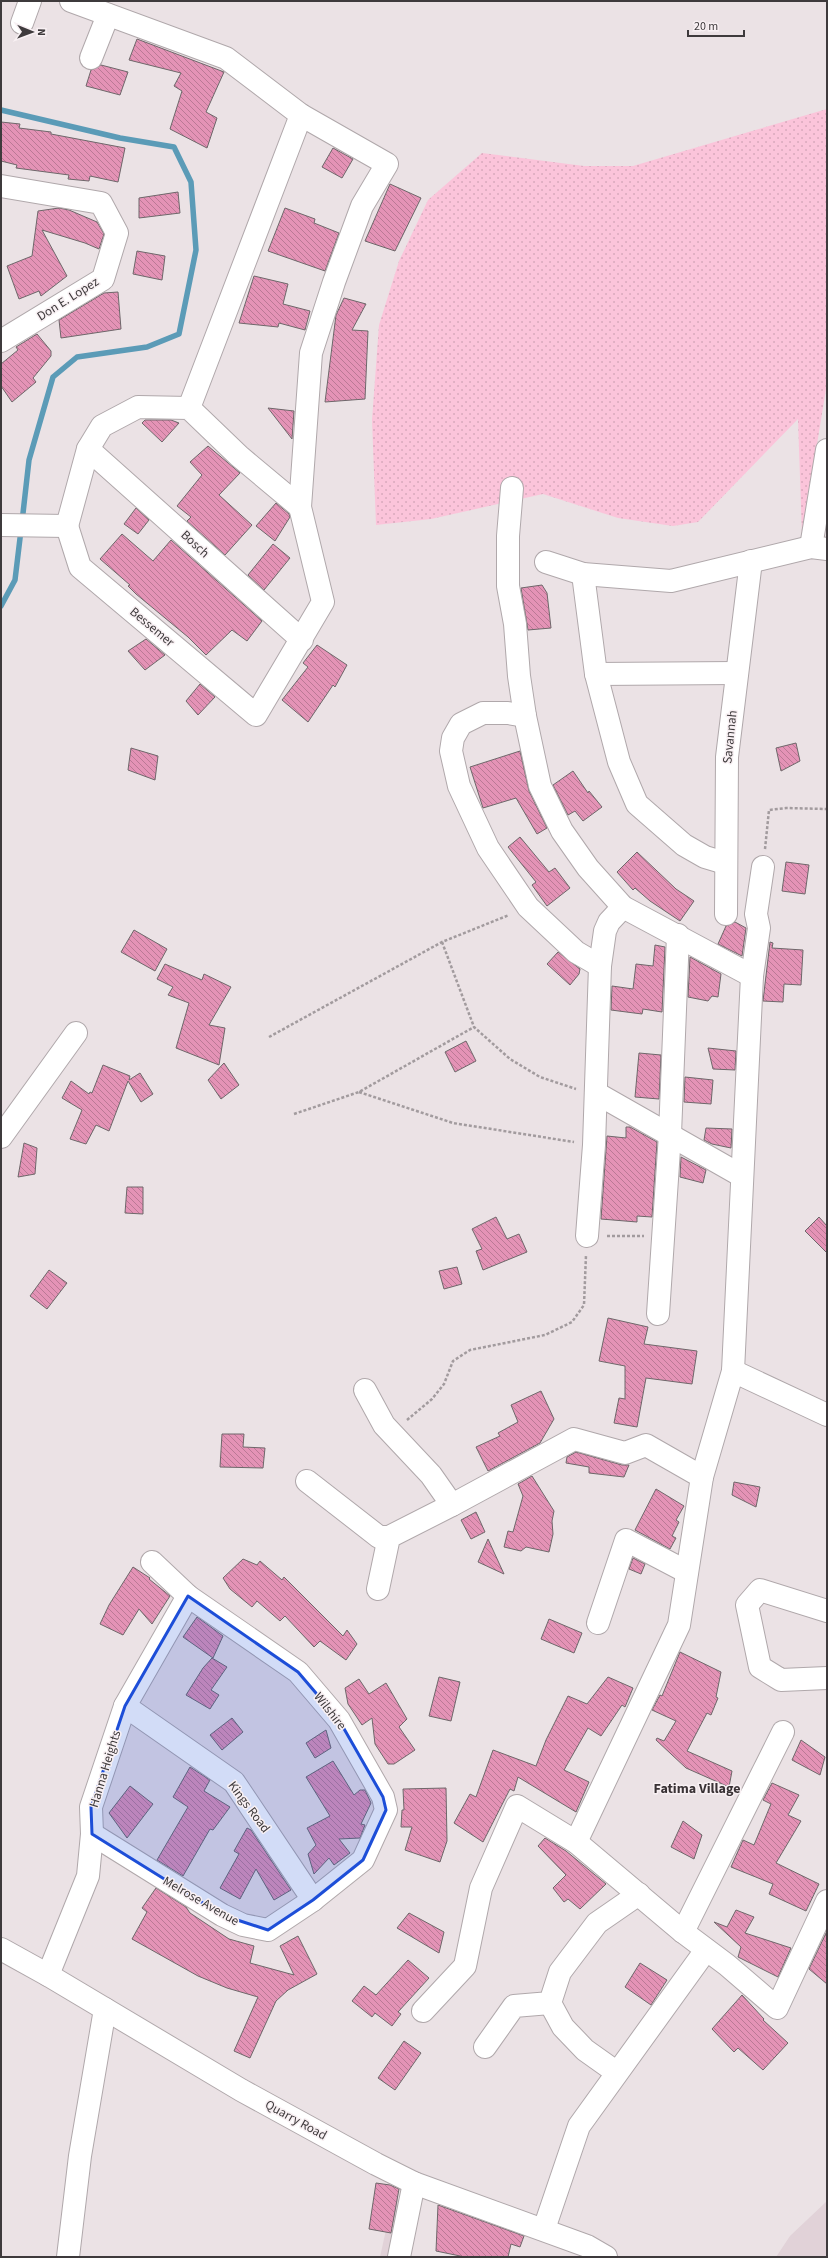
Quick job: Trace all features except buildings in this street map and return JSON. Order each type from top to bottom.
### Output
[{"type":"street","points":[[22,23],[30,1]]},
{"type":"street","points":[[71,1],[226,58],[301,115],[387,164],[362,206],[334,282],[311,353],[300,507],[323,602],[302,640]]},
{"type":"street","points":[[91,58],[108,14]]},
{"type":"street","points":[[189,408],[301,115]]},
{"type":"street","name":"Don E. Lopez","points":[[1,186],[101,203],[117,233],[103,279],[1,341]]},
{"type":"street","points":[[1,525],[67,526],[88,449],[102,426],[138,407],[189,408],[239,456],[300,507]]},
{"type":"street","name":"Bosch","points":[[88,449],[302,640]]},
{"type":"street","points":[[546,562],[583,574],[672,581],[751,560],[819,548],[827,450]]},
{"type":"street","points":[[512,488],[508,536],[508,586],[515,624],[519,676],[525,716],[540,786],[562,831],[588,868],[623,907],[678,935],[752,976]]},
{"type":"street","name":"Bessemer","points":[[67,526],[80,567],[256,715],[302,640]]},
{"type":"street","name":"Savannah","points":[[726,914],[725,863],[727,758],[751,560]]},
{"type":"street","points":[[583,574],[596,674],[619,762],[637,804],[684,845],[705,857],[725,863]]},
{"type":"street","points":[[596,674],[737,673]]},
{"type":"street","points":[[525,716],[508,713],[483,714],[461,724],[453,738],[451,751],[459,786],[471,816],[488,848],[528,907],[576,952],[600,966]]},
{"type":"street","points":[[576,1842],[679,1625],[702,1477],[733,1372],[740,1267],[742,1176],[752,976],[759,928],[756,914],[763,867]]},
{"type":"street","points":[[587,1236],[594,1145],[600,966],[605,931],[609,922],[623,907]]},
{"type":"street","points":[[658,1314],[670,1134],[678,935]]},
{"type":"street","points":[[1,1136],[76,1033]]},
{"type":"street","points":[[596,1094],[670,1134],[742,1176]]},
{"type":"street","points":[[733,1372],[827,1415]]},
{"type":"street","points":[[366,1390],[384,1424],[431,1475],[452,1505]]},
{"type":"street","points":[[307,1481],[379,1538],[389,1537],[452,1505],[574,1439],[625,1453],[646,1444],[702,1477]]},
{"type":"street","points":[[378,1589],[389,1537]]},
{"type":"street","points":[[598,1623],[626,1540],[688,1572]]},
{"type":"street","name":"Wilshire","points":[[152,1562],[188,1596],[298,1672],[340,1720],[383,1797],[386,1810],[363,1860],[313,1900]]},
{"type":"street","points":[[827,1611],[760,1590],[747,1606],[760,1667],[781,1680],[827,1678]]},
{"type":"street","name":"Hanna Heights","points":[[48,1975],[88,1876],[92,1834],[92,1807],[125,1706],[188,1596]]},
{"type":"street","name":"Kings Road","points":[[125,1706],[234,1782],[313,1900]]},
{"type":"street","points":[[683,1932],[783,1732]]},
{"type":"street","points":[[423,2011],[465,1966],[481,1888],[517,1806],[576,1842],[683,1932],[777,2008],[827,1901]]},
{"type":"street","name":"Melrose Avenue","points":[[92,1834],[222,1915],[243,1925],[268,1930],[313,1900]]},
{"type":"street","points":[[616,2072],[586,2050],[562,2027],[550,2002],[560,1972],[597,1923],[639,1894]]},
{"type":"street","name":"Quarry Road","points":[[1,1949],[48,1975],[241,2090],[376,2164],[414,2183],[587,2246],[606,2257]]},
{"type":"street","points":[[544,2230],[578,2126],[706,1950]]},
{"type":"street","points":[[485,2046],[514,2006],[550,2002]]},
{"type":"street","points":[[68,2257],[80,2156],[105,2009]]},
{"type":"street","points":[[399,2257],[414,2183]]},
{"type":"path","points":[[763,867],[769,810],[786,808],[827,809]]},
{"type":"path","points":[[269,1037],[442,942],[528,907]]},
{"type":"path","points":[[442,942],[474,1027],[510,1059],[540,1077],[596,1094]]},
{"type":"path","points":[[294,1114],[359,1092],[474,1027]]},
{"type":"path","points":[[359,1092],[453,1123],[594,1145]]},
{"type":"path","points":[[392,1433],[432,1399],[444,1384],[453,1361],[470,1350],[545,1335],[572,1322],[584,1305],[587,1236],[662,1236]]},
{"type":"highlighted area","points":[[188,1596],[298,1672],[339,1720],[383,1797],[386,1810],[363,1860],[313,1900],[268,1930],[222,1915],[92,1834],[91,1807],[125,1706]]},
{"type":"shaded area","points":[[827,109],[827,383],[802,536],[798,419],[698,522],[673,526],[618,518],[543,494],[431,519],[376,525],[372,420],[379,325],[399,261],[428,200],[482,153],[584,166],[633,166]]},
{"type":"shaded area","points":[[393,2198],[419,2206],[408,2257],[380,2257]]},
{"type":"shaded area","points":[[827,2201],[827,2257],[776,2257],[790,2236]]},
{"type":"waterway","points":[[1,110],[120,138],[174,147],[191,182],[196,250],[179,334],[147,347],[77,357],[53,377],[29,460],[22,522]]},
{"type":"waterway","points":[[1,606],[15,580],[21,530]]},
{"type":"district","name":"Fatima Village","points":[[697,1789]]}]
